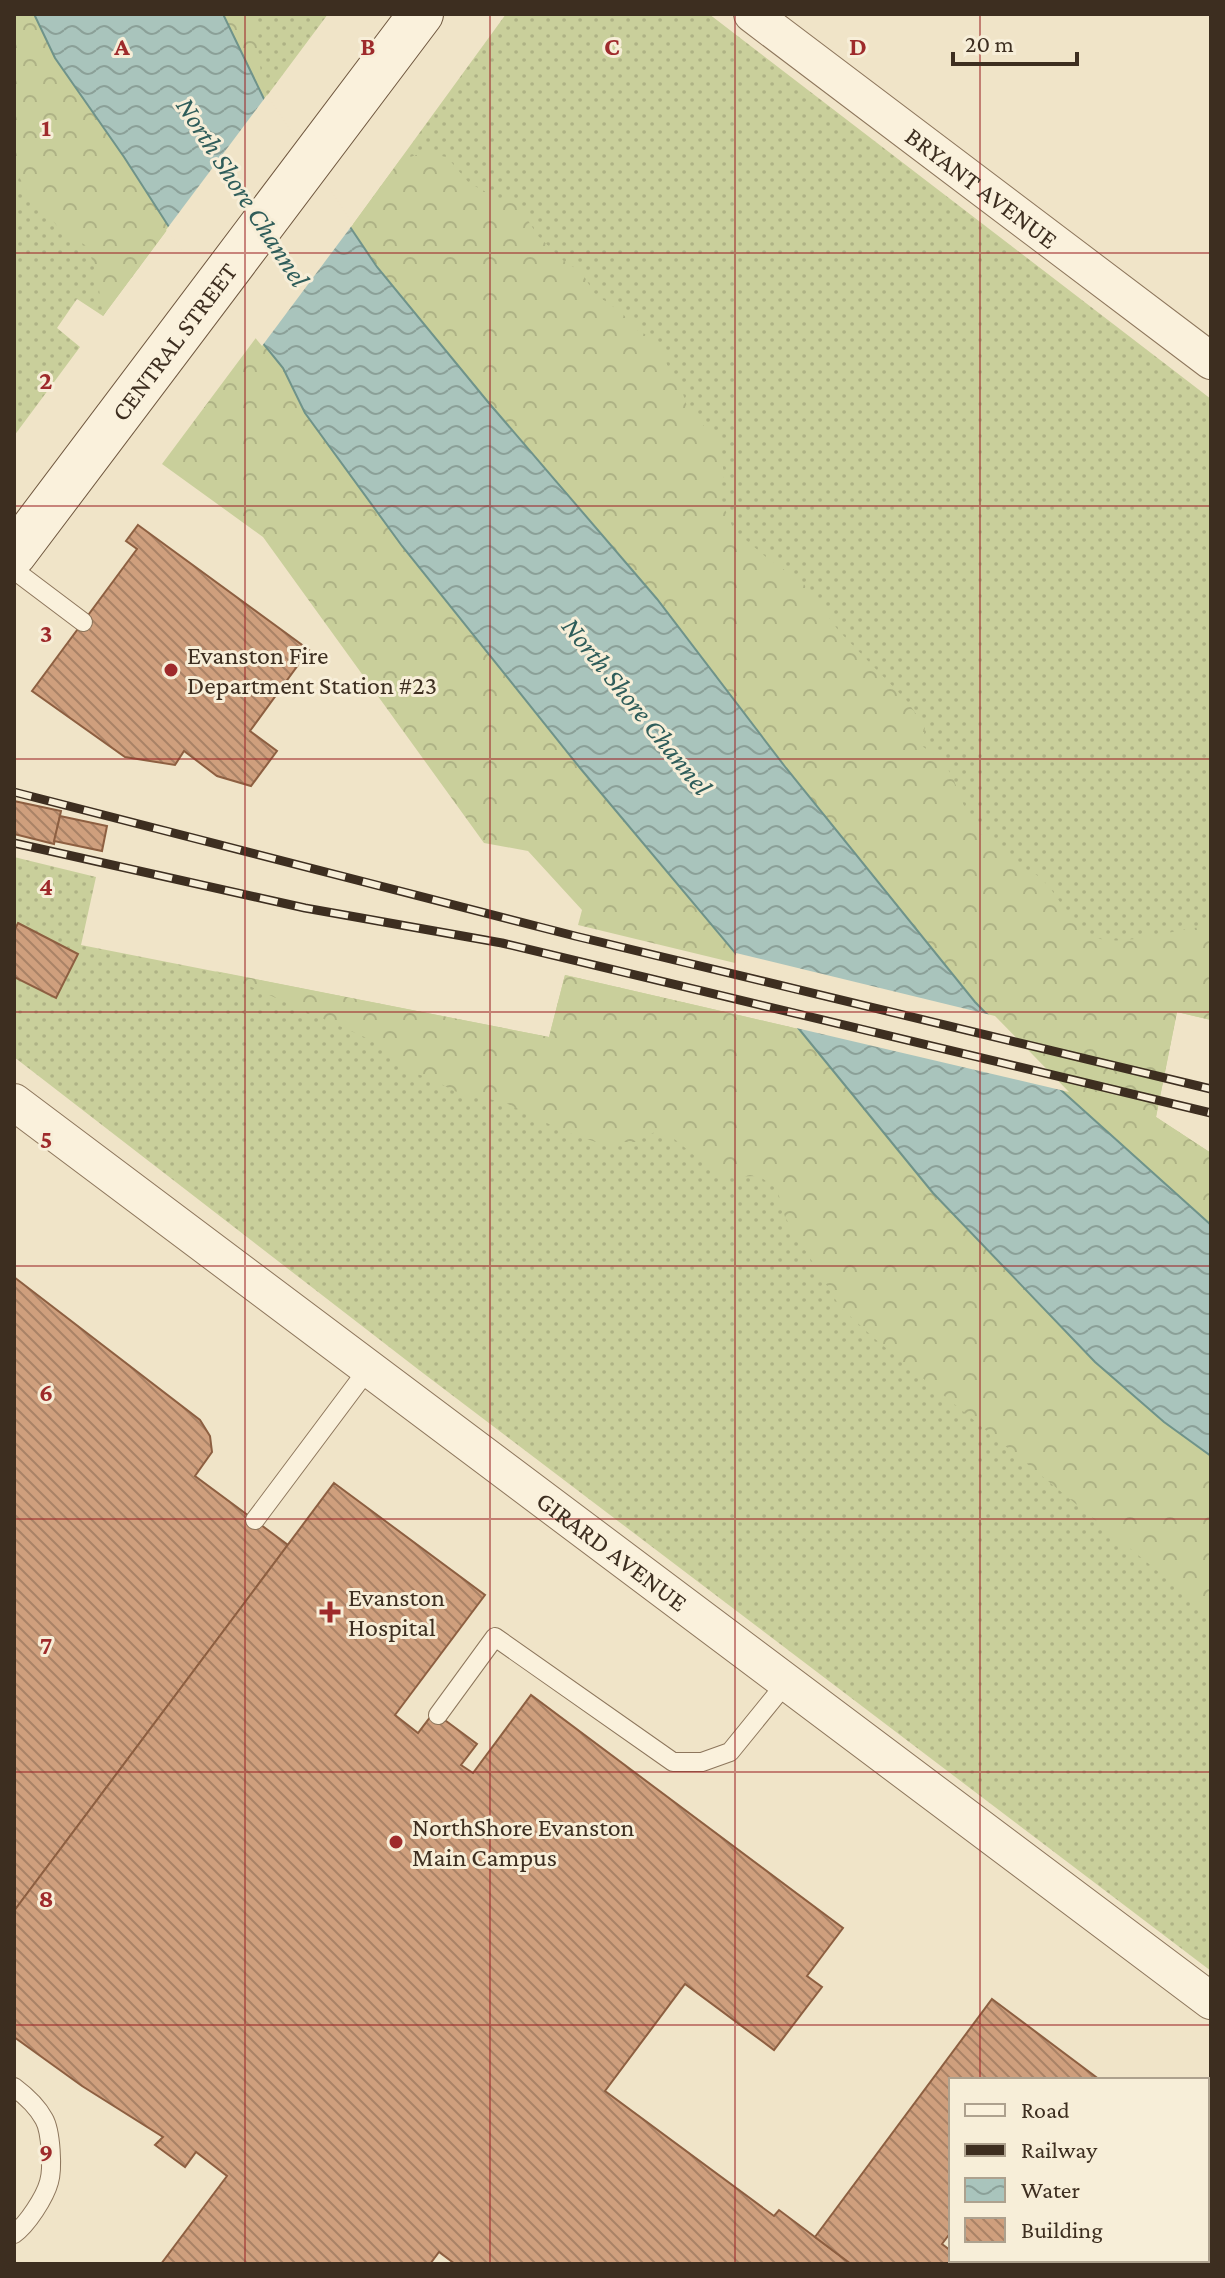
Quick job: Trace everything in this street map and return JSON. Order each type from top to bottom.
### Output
[{"type":"main road","name":"CENTRAL STREET","points":[[14,554],[421,14]]},
{"type":"street","name":"BRYANT AVENUE","points":[[752,14],[1210,358]]},
{"type":"street","name":"GIRARD AVENUE","points":[[14,1102],[1211,2001]]},
{"type":"lane","points":[[14,570],[83,622]]},
{"type":"lane","points":[[255,1520],[368,1369]]},
{"type":"lane","points":[[438,1715],[495,1637],[673,1762],[702,1762],[730,1752],[786,1683]]},
{"type":"lane","points":[[14,2087],[31,2101],[46,2121],[51,2140],[50,2181],[35,2210],[14,2234]]},
{"type":"green space","points":[[14,14],[328,14],[103,316],[77,299],[57,328],[80,347],[14,436]]},
{"type":"green space","points":[[14,14],[34,14],[55,58],[169,227],[103,316],[97,276],[88,247],[59,228],[27,191],[14,168]]},
{"type":"green space","points":[[223,14],[254,14],[264,98]]},
{"type":"green space","points":[[506,14],[709,14],[1211,399],[1211,1020],[1177,1012],[1156,1117],[1211,1153],[1211,1971],[419,1370],[14,1057],[14,857],[96,877],[81,945],[549,1037],[565,975],[1059,1089],[657,599],[377,267],[351,227]]},
{"type":"green space","points":[[423,153],[447,157],[469,183],[518,205],[538,236],[566,263],[581,271],[594,293],[622,313],[638,331],[656,339],[669,369],[679,382],[688,409],[719,442],[724,474],[719,496],[734,530],[803,583],[838,630],[907,701],[925,727],[922,746],[946,766],[969,816],[983,836],[1017,864],[1038,876],[1076,924],[1094,937],[1132,939],[1211,926],[1211,1020],[1177,1012],[1156,1117],[1211,1153],[1211,1225],[1061,1090],[975,1002],[786,768],[657,599],[377,267],[351,227],[400,160]]},
{"type":"green space","points":[[258,335],[283,368],[305,413],[402,546],[580,768],[736,953],[735,963],[578,925],[582,910],[528,851],[484,843],[263,537],[162,464]]},
{"type":"green space","points":[[215,971],[549,1037],[565,975],[799,1029],[933,1193],[1095,1362],[1164,1422],[1211,1456],[1211,1615],[840,1307],[785,1217],[777,1189],[759,1176],[721,1177],[673,1138],[655,1132],[635,1142],[596,1142],[563,1131],[506,1103],[454,1091],[430,1078],[410,1072],[389,1050],[369,1039]]},
{"type":"water","name":"North Shore Channel","points":[[34,14],[223,14],[264,99],[377,267],[657,599],[786,768],[975,1002],[1061,1090],[1211,1225],[1211,1456],[1164,1422],[1095,1362],[933,1193],[580,768],[402,546],[305,413],[283,368],[169,227],[55,58]]},
{"type":"pier","points":[[267,95],[353,224],[262,346],[166,230]]},
{"type":"pier","points":[[736,953],[995,1016],[1069,1092],[792,1027],[736,959]]},
{"type":"building","name":"Evanston Fire Department Station #23","points":[[138,525],[309,650],[250,731],[277,751],[251,786],[217,776],[184,751],[175,765],[125,757],[32,691],[137,549],[126,541]]},
{"type":"building","points":[[14,801],[61,811],[54,844],[14,834]]},
{"type":"building","points":[[60,816],[107,826],[102,851],[54,841]]},
{"type":"building","points":[[18,923],[78,954],[56,998],[14,977],[14,931]]},
{"type":"building","points":[[14,1277],[200,1420],[210,1436],[212,1452],[195,1476],[288,1545],[14,1911]]},
{"type":"building","name":"NorthShore Evanston Main Campus","points":[[334,1483],[485,1595],[395,1715],[418,1733],[434,1712],[477,1744],[461,1765],[473,1773],[531,1695],[843,1928],[807,1976],[822,1987],[774,2050],[685,1984],[605,2091],[774,2216],[779,2210],[851,2264],[455,2264],[439,2252],[430,2264],[161,2264],[227,2176],[196,2152],[185,2167],[155,2145],[163,2137],[82,2086],[14,2037],[14,1911]]},
{"type":"building","points":[[992,1999],[1097,2078],[949,2078],[949,2235],[942,2244],[949,2249],[949,2262],[968,2264],[851,2264],[815,2237]]},
{"type":"building","points":[[1211,2199],[1211,2259],[1209,2258]]},
{"type":"railway","points":[[14,792],[575,936],[1211,1089]]},
{"type":"railway","points":[[14,843],[305,908],[502,943],[1211,1113]]},
{"type":"place","name":"Evanston Fire Department Station #23","points":[[171,670]]},
{"type":"place","name":"Evanston Hospital","points":[[330,1612]]},
{"type":"place","name":"NorthShore Evanston Main Campus","points":[[396,1842]]}]
